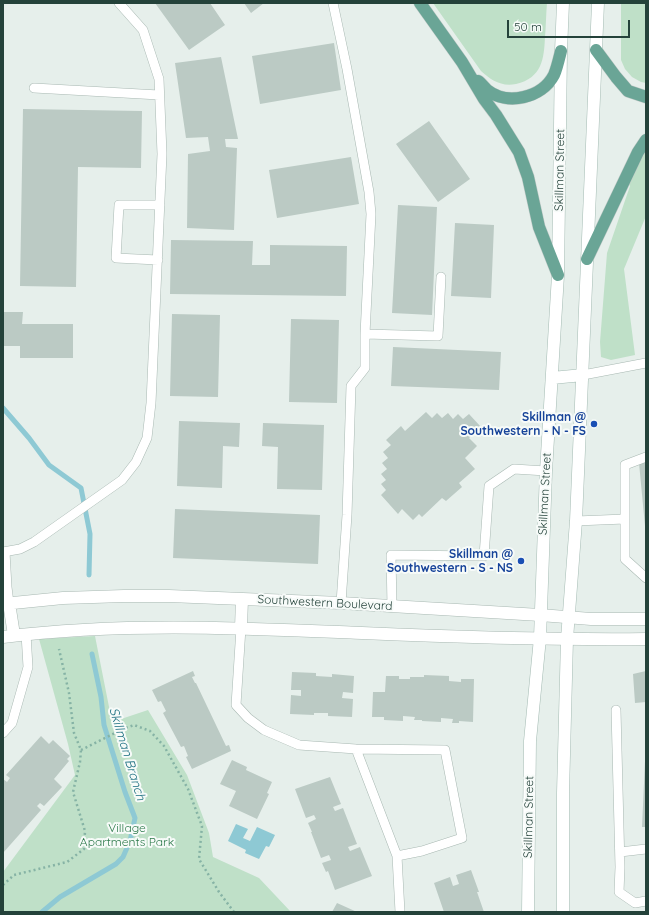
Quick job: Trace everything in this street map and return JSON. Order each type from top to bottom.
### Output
[{"type":"main road","points":[[420,3],[462,62],[484,99],[519,152],[528,177],[539,227],[558,274]]},
{"type":"main road","name":"Skillman Street","points":[[528,912],[530,742],[540,638],[546,471],[558,274],[561,51],[564,3]]},
{"type":"main road","points":[[562,912],[563,785],[567,639],[576,521],[598,3]]},
{"type":"main road","points":[[596,50],[628,91],[646,97]]},
{"type":"main road","points":[[462,62],[487,90],[504,98],[518,98],[532,95],[546,86],[554,75],[561,51]]},
{"type":"main road","points":[[587,259],[638,152],[646,140]]},
{"type":"main road","points":[[552,378],[582,375]]},
{"type":"main road","name":"Southwestern Boulevard","points":[[6,603],[63,598],[124,596],[242,598],[591,619],[646,619]]},
{"type":"main road","points":[[241,628],[242,598]]},
{"type":"main road","points":[[6,603],[8,636],[80,630],[185,626],[463,637],[646,639]]},
{"type":"lane","points":[[6,603],[4,552],[20,549],[44,535],[122,480],[136,462],[147,438],[151,403],[162,154],[159,79],[143,30],[119,3]]},
{"type":"lane","points":[[333,3],[347,69],[372,214],[365,334],[365,368],[351,386],[347,507],[341,603]]},
{"type":"lane","points":[[34,88],[159,95]]},
{"type":"lane","points":[[158,260],[116,258],[119,205],[160,205]]},
{"type":"lane","points":[[365,334],[438,336],[441,277]]},
{"type":"lane","points":[[582,375],[646,363]]},
{"type":"lane","points":[[646,457],[625,465],[625,559],[646,578]]},
{"type":"lane","points":[[392,607],[391,555],[484,556],[489,486],[514,468],[546,471]]},
{"type":"lane","points":[[576,521],[625,519]]},
{"type":"lane","points":[[241,628],[236,705],[248,718],[264,730],[299,745],[356,749],[445,750],[462,838],[422,851],[397,856]]},
{"type":"lane","points":[[3,733],[12,723],[28,667],[26,634]]},
{"type":"lane","points":[[616,710],[620,852],[619,892],[635,903],[646,901]]},
{"type":"lane","points":[[356,749],[397,856],[400,912]]},
{"type":"lane","points":[[620,852],[646,850]]},
{"type":"path","points":[[3,885],[14,874],[66,862],[84,849],[85,831],[73,792],[80,762],[81,750],[74,733],[69,693],[59,649]]},
{"type":"path","points":[[81,750],[134,725],[150,730],[164,746],[188,789],[202,826],[199,859],[234,912]]},
{"type":"green space","points":[[433,3],[547,3],[545,45],[540,66],[531,77],[525,81],[511,85],[497,82],[481,71]]},
{"type":"green space","points":[[621,3],[646,3],[646,83],[632,77],[625,69],[621,60]]},
{"type":"green space","points":[[646,148],[646,216],[624,269],[635,355],[611,360],[601,357],[600,342],[607,253],[630,186],[628,183]]},
{"type":"green space","name":"Village Apartments Park","points":[[95,636],[112,722],[148,710],[187,775],[209,833],[213,857],[259,878],[291,912],[3,912],[3,872],[75,775],[39,639]]},
{"type":"water","points":[[236,824],[248,829],[243,838],[250,841],[257,827],[275,835],[269,847],[266,846],[259,859],[245,853],[246,850],[228,841]]},
{"type":"building","points":[[155,3],[210,3],[225,25],[189,50]]},
{"type":"building","points":[[244,3],[264,3],[251,13]]},
{"type":"building","points":[[334,43],[341,90],[260,104],[252,56]]},
{"type":"building","points":[[221,57],[238,139],[225,139],[226,147],[237,148],[234,230],[187,228],[188,154],[210,151],[208,137],[186,138],[175,63]]},
{"type":"building","points":[[23,109],[142,111],[141,168],[78,167],[76,287],[20,286]]},
{"type":"building","points":[[429,121],[470,179],[438,202],[396,144]]},
{"type":"building","points":[[351,157],[359,204],[277,218],[269,170]]},
{"type":"building","points":[[398,205],[437,207],[432,315],[392,313]]},
{"type":"building","points":[[455,223],[494,225],[491,298],[451,296]]},
{"type":"building","points":[[171,240],[253,241],[252,265],[270,265],[270,245],[347,246],[346,296],[170,294]]},
{"type":"building","points":[[3,312],[23,312],[22,324],[73,324],[73,358],[20,358],[20,346],[3,346]]},
{"type":"building","points":[[172,314],[220,315],[218,397],[170,396]]},
{"type":"building","points":[[291,319],[339,320],[337,403],[289,402]]},
{"type":"building","points":[[393,347],[501,352],[499,390],[391,386]]},
{"type":"building","points":[[426,412],[432,418],[437,413],[442,418],[448,413],[453,419],[458,414],[463,419],[469,414],[481,427],[469,438],[477,446],[465,458],[475,469],[459,483],[462,487],[446,501],[442,498],[422,517],[419,514],[413,520],[402,509],[398,514],[381,495],[386,490],[381,484],[386,480],[381,474],[387,469],[382,463],[388,458],[383,452],[391,445],[386,440],[401,426],[405,431]]},
{"type":"building","points":[[179,421],[240,423],[239,447],[223,446],[222,488],[177,486]]},
{"type":"building","points":[[263,423],[324,425],[322,490],[277,489],[278,447],[262,446]]},
{"type":"building","points":[[646,462],[646,526],[645,526],[639,463]]},
{"type":"building","points":[[175,509],[320,515],[318,564],[173,558]]},
{"type":"building","points":[[193,671],[195,676],[192,677],[226,746],[229,745],[231,751],[192,769],[186,757],[188,756],[184,746],[181,747],[163,713],[166,711],[161,701],[158,702],[152,690]]},
{"type":"building","points":[[646,671],[646,702],[635,703],[633,674]]},
{"type":"building","points":[[292,672],[316,673],[316,676],[332,677],[332,674],[354,676],[353,693],[343,692],[342,698],[353,699],[352,717],[328,716],[328,713],[314,713],[314,715],[290,714],[291,695],[301,696],[301,690],[291,690]]},
{"type":"building","points":[[424,675],[449,676],[449,681],[461,682],[461,679],[474,679],[473,722],[459,721],[459,723],[452,723],[453,719],[441,718],[441,722],[422,721],[414,720],[415,717],[403,716],[403,721],[384,720],[384,717],[372,717],[373,692],[385,692],[386,676],[399,676],[399,679],[410,679],[410,677],[424,677]]},
{"type":"building","points":[[41,736],[49,744],[53,740],[70,756],[67,759],[69,761],[54,779],[62,787],[44,806],[40,803],[37,806],[41,810],[3,853],[3,779],[7,782],[10,778],[6,775]]},
{"type":"building","points":[[232,760],[247,767],[246,770],[272,782],[267,793],[269,794],[257,819],[229,806],[236,791],[220,784]]},
{"type":"building","points":[[645,761],[646,827],[642,827]]},
{"type":"building","points":[[330,777],[341,804],[333,807],[335,811],[343,808],[357,844],[348,847],[350,851],[360,847],[372,876],[335,890],[328,871],[326,872],[322,863],[331,860],[329,855],[321,858],[308,823],[316,819],[314,815],[306,818],[295,789]]},
{"type":"building","points":[[471,870],[484,912],[444,912],[434,883],[450,877],[453,886],[459,884],[456,875]]},
{"type":"building","points":[[337,903],[357,912],[332,912]]},
{"type":"waterway","name":"Skillman Branch","points":[[3,408],[29,438],[49,465],[81,488],[90,534],[89,575]]},
{"type":"waterway","name":"Skillman Branch","points":[[42,912],[60,897],[116,864],[123,857],[130,841],[135,818],[125,792],[104,725],[101,697],[92,654]]},
{"type":"place","name":"Skillman @ Southwestern - N - FS","points":[[594,424]]},
{"type":"place","name":"Skillman @ Southwestern - S - NS","points":[[521,561]]}]
